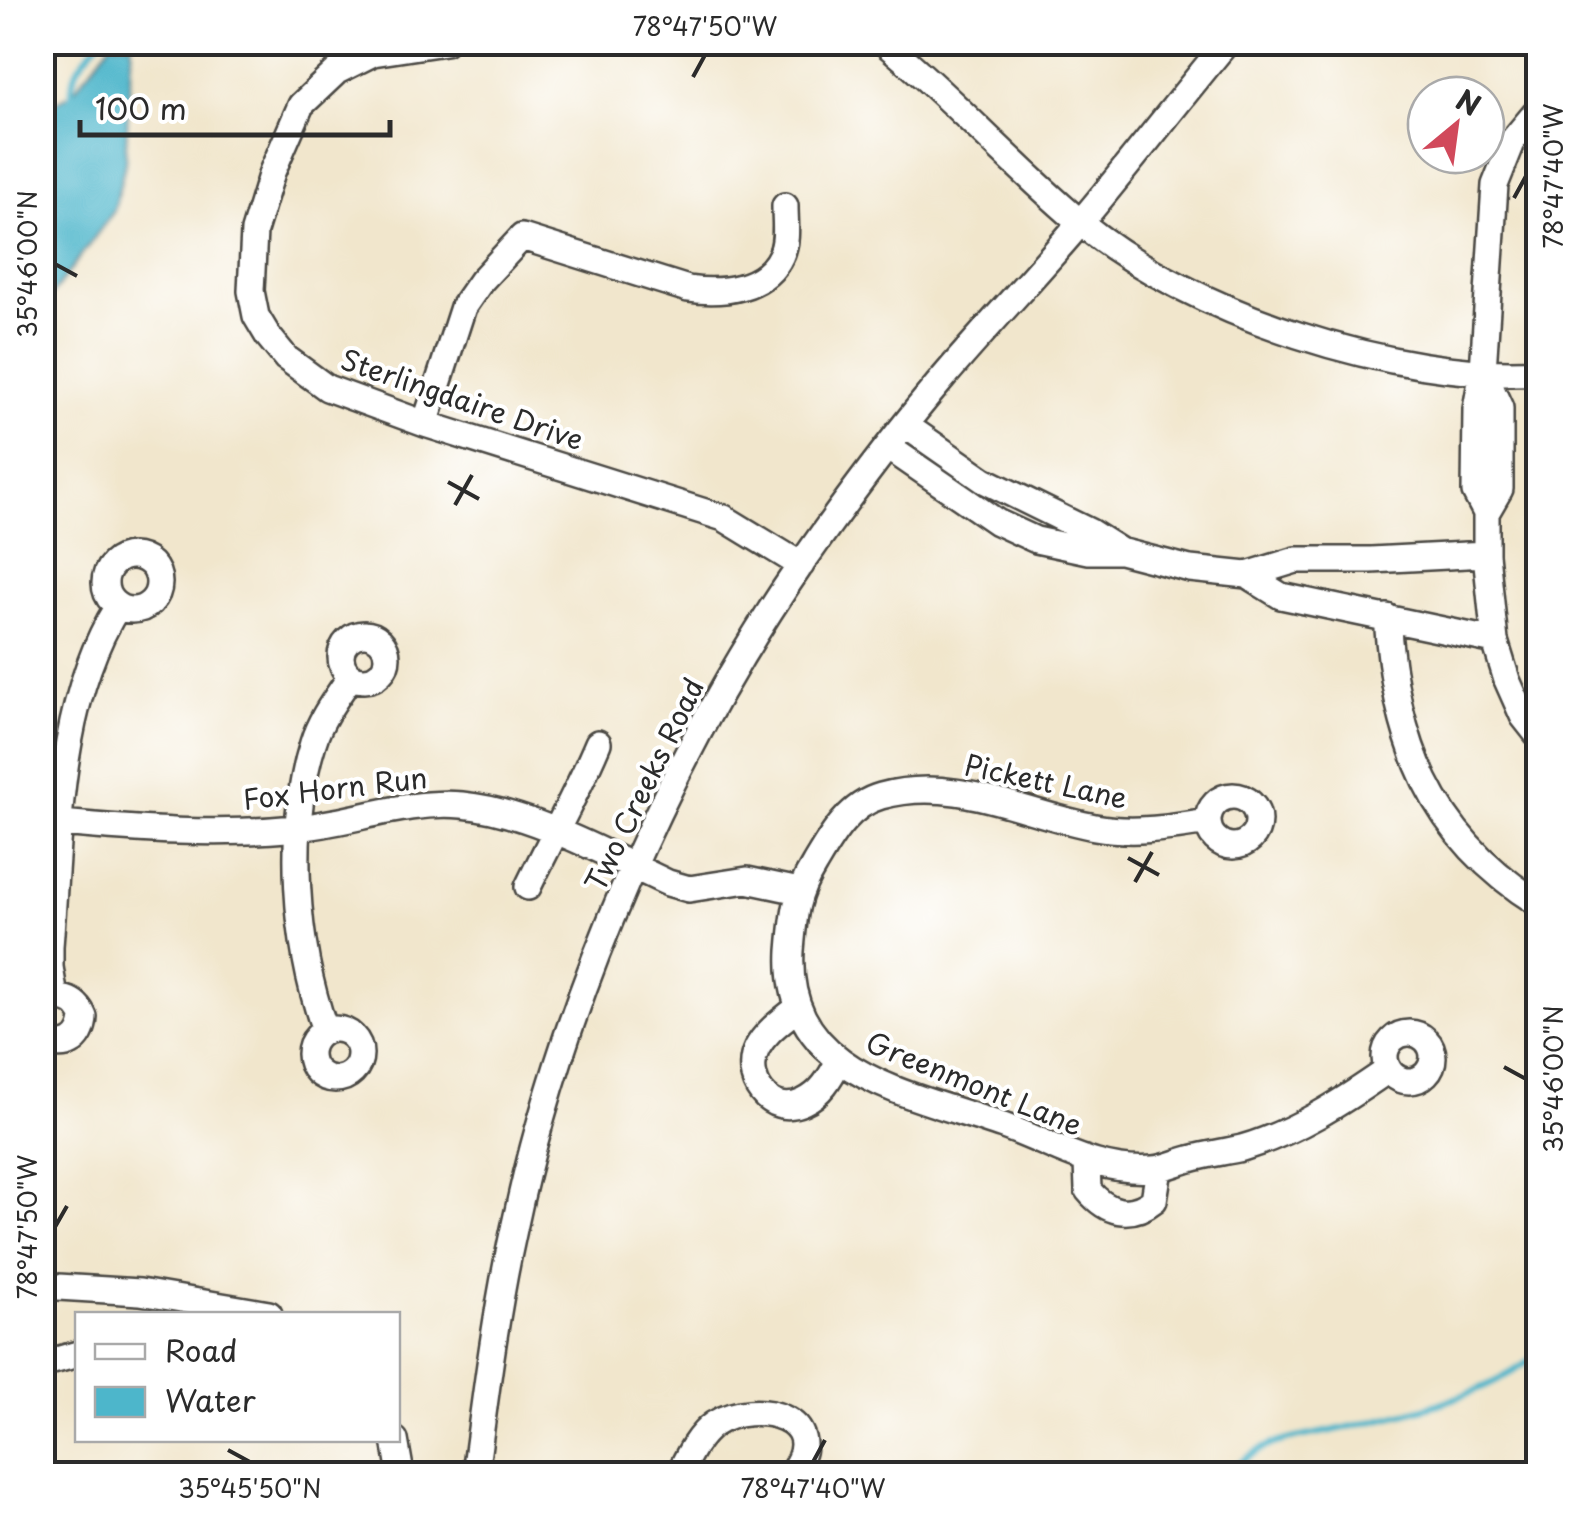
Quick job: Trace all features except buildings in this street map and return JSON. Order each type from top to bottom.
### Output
[{"type":"street","name":"Sterlingdaire Drive","points":[[445,42],[373,54],[337,71],[301,105],[272,172],[254,231],[251,291],[256,316],[286,358],[327,388],[425,424],[724,518],[801,565]]},
{"type":"street","points":[[884,42],[937,86],[1080,222],[1172,281],[1234,312],[1362,352],[1483,371],[1538,372]]},
{"type":"street","name":"Two Creeks Road","points":[[475,1474],[492,1345],[514,1226],[563,1050],[634,867],[720,698],[801,565],[904,425],[1080,222],[1227,42]]},
{"type":"street","points":[[1538,110],[1513,140],[1495,185],[1483,371],[1476,410],[1475,492],[1486,512],[1495,641],[1515,698],[1538,735]]},
{"type":"street","points":[[425,424],[462,307],[522,237],[688,289],[731,290],[768,274],[781,257],[785,206]]},
{"type":"street","points":[[904,425],[984,480],[1120,551]]},
{"type":"street","points":[[888,447],[1015,532],[1088,551],[1120,551],[1190,569],[1246,575],[1296,560],[1486,554]]},
{"type":"street","points":[[1246,575],[1281,596],[1495,641]]},
{"type":"street","points":[[42,1038],[65,1046],[84,1027],[84,1017],[75,1003],[49,1002],[60,823],[74,725],[84,687],[99,640],[118,606]]},
{"type":"street","points":[[1387,617],[1391,680],[1406,734],[1444,820],[1503,880],[1538,904]]},
{"type":"street","points":[[326,1030],[312,992],[305,952],[297,828],[313,740],[351,676]]},
{"type":"street","points":[[528,888],[554,832],[571,807],[598,743]]},
{"type":"street","name":"Pickett Lane","points":[[798,891],[843,820],[861,804],[881,796],[926,790],[964,792],[1119,830],[1144,831],[1208,822]]},
{"type":"street","name":"Fox Horn Run","points":[[60,823],[184,831],[297,828],[422,806],[461,805],[514,817],[634,867]]},
{"type":"street","points":[[634,867],[689,889],[747,880],[798,891],[791,960],[796,1009]]},
{"type":"street","name":"Greenmont Lane","points":[[839,1061],[826,1084],[800,1104],[785,1106],[770,1101],[754,1084],[751,1070],[756,1050],[770,1029],[796,1009],[839,1061],[881,1084],[1026,1134],[1087,1162],[1124,1170],[1159,1169],[1286,1132],[1350,1097],[1388,1070]]},
{"type":"street","name":"Greenmont Lane","points":[[1087,1162],[1088,1190],[1110,1210],[1124,1212],[1142,1209],[1154,1200],[1159,1169]]},
{"type":"street","points":[[42,1286],[140,1292],[257,1312]]},
{"type":"street","points":[[125,1312],[140,1292]]},
{"type":"street","points":[[42,1364],[75,1355]]},
{"type":"street","points":[[679,1474],[700,1437],[716,1422],[772,1412],[788,1418],[802,1439],[798,1465],[791,1474]]},
{"type":"street","points":[[395,1442],[401,1474]]},
{"type":"water","points":[[111,43],[132,43],[125,163],[114,211],[43,307],[43,109],[71,94]]},
{"type":"waterway","points":[[71,101],[78,68],[99,42]]},
{"type":"waterway","points":[[1225,1474],[1255,1452],[1282,1441],[1395,1416],[1472,1392],[1518,1369],[1538,1354]]}]
